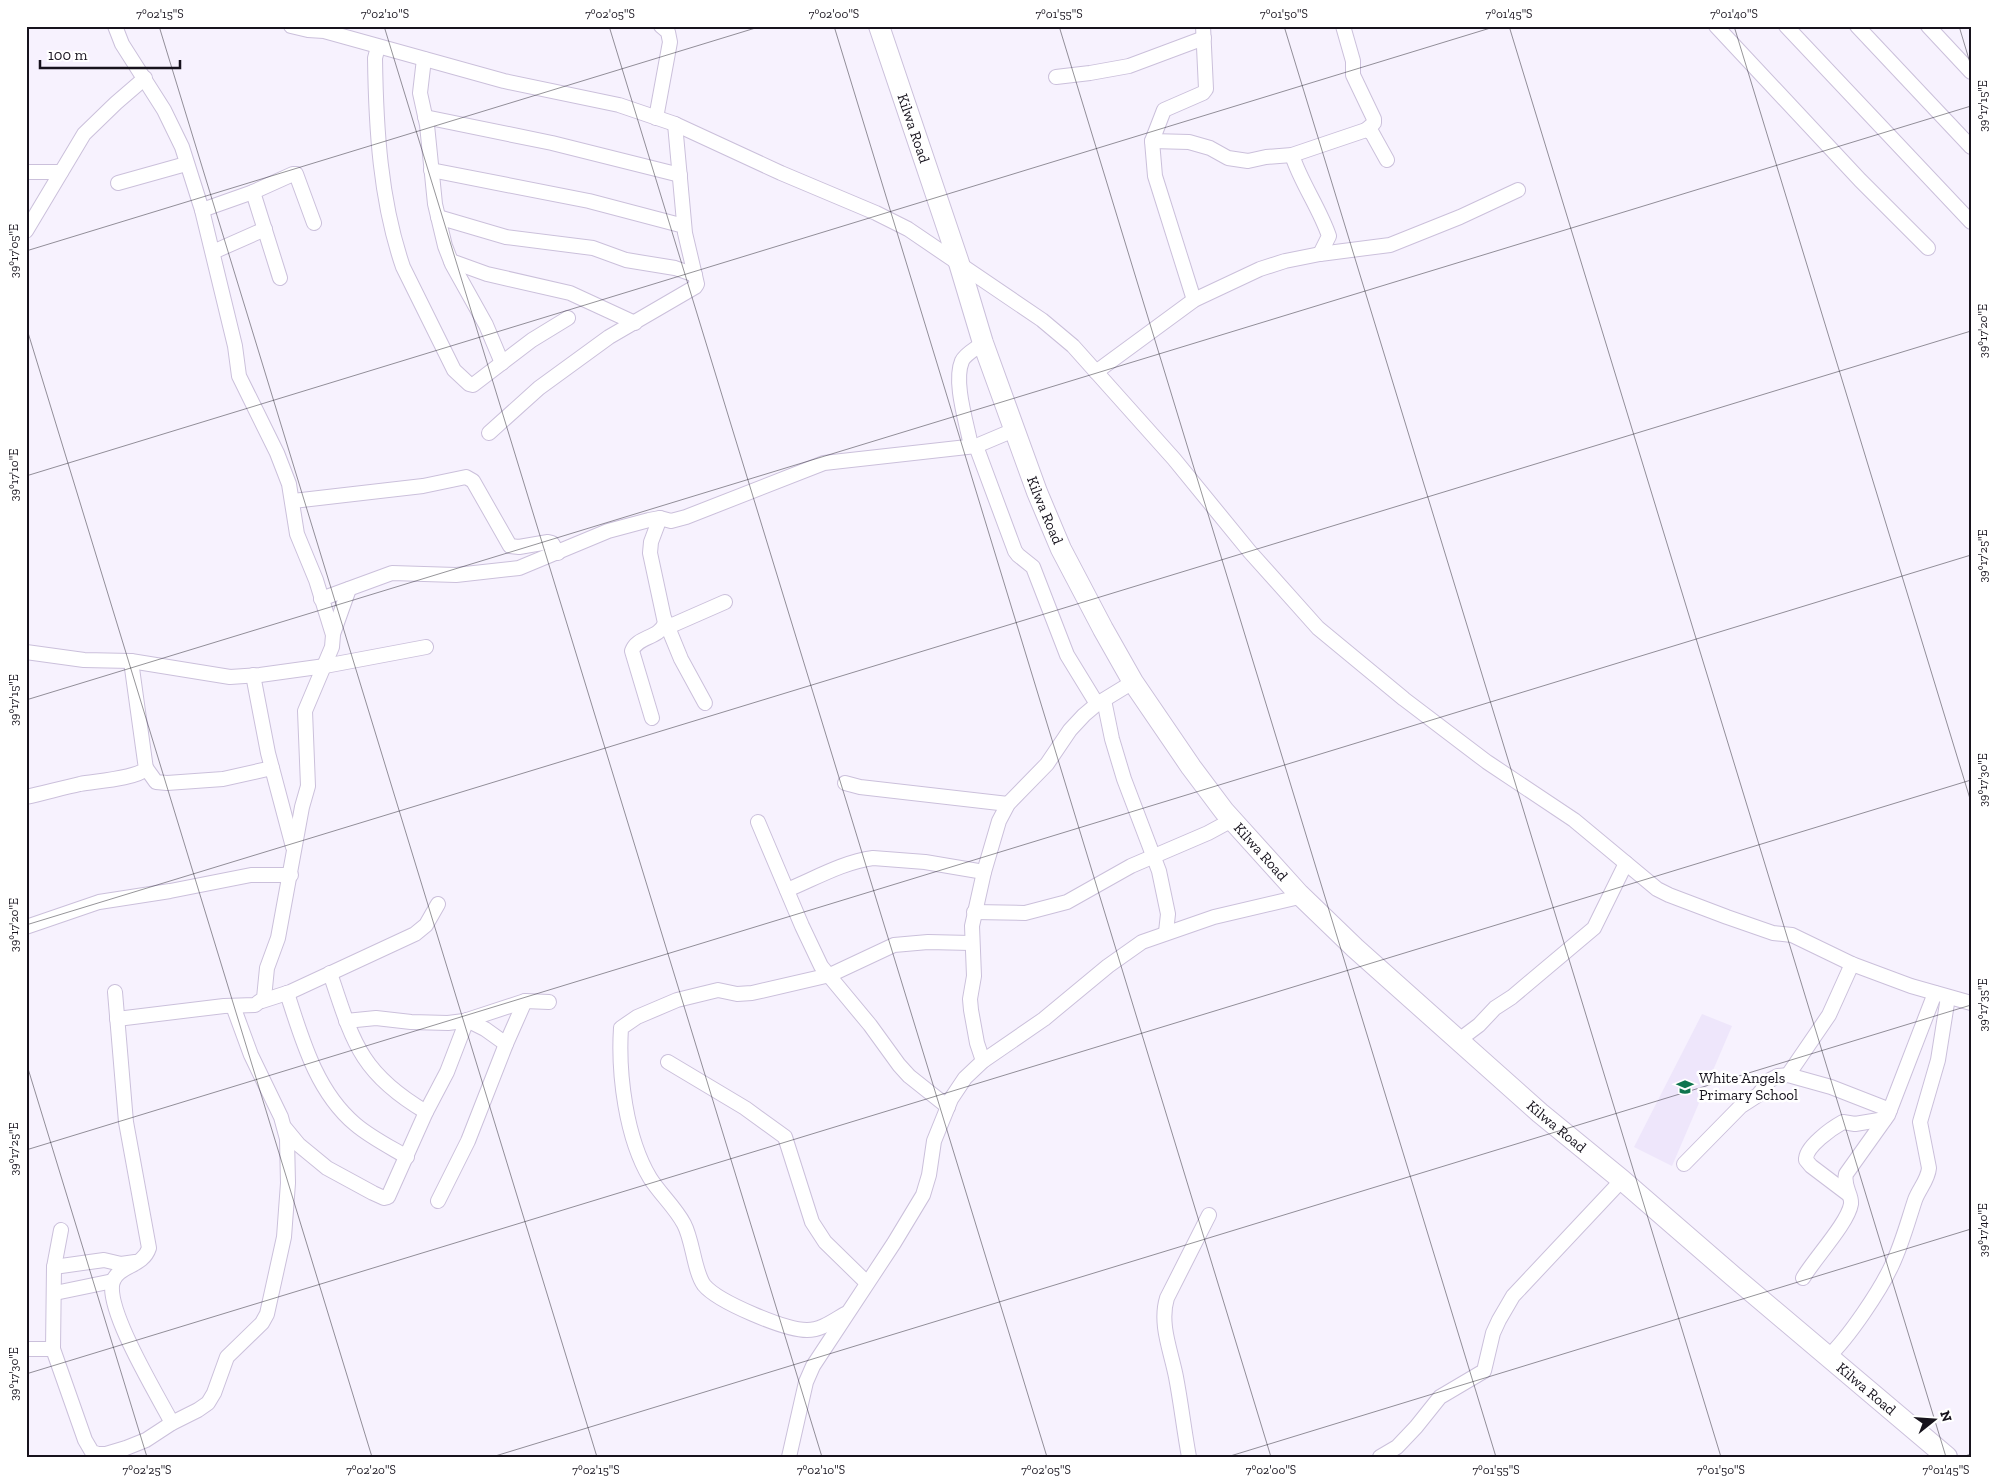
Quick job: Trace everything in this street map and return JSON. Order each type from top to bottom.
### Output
[{"type":"highway","name":"Kilwa Road","points":[[879,26],[959,263],[983,343],[1037,492],[1061,549],[1103,629],[1133,682],[1191,767],[1232,820],[1299,894],[1355,948],[1540,1113],[1622,1180],[1947,1457]]},
{"type":"street","points":[[115,26],[122,44],[164,110],[182,147],[213,252],[235,346],[239,376],[281,462],[289,484],[297,534],[316,580],[333,635]]},
{"type":"street","points":[[290,26],[324,32],[504,81],[619,105],[675,124],[908,229],[1056,330],[1174,459],[1250,552],[1318,628],[1404,699],[1487,762],[1574,820],[1657,889],[1668,895],[1773,933],[1792,935],[1852,964],[1910,986],[1971,1003]]},
{"type":"street","points":[[656,118],[670,42],[668,32],[661,26]]},
{"type":"street","points":[[1152,141],[1189,142],[1210,148],[1228,158],[1242,162],[1266,157],[1292,155],[1366,130],[1374,123],[1374,119],[1353,75],[1353,61],[1343,26]]},
{"type":"street","points":[[1716,26],[1860,180],[1928,248]]},
{"type":"street","points":[[1786,26],[1971,222]]},
{"type":"street","points":[[1857,26],[1971,147]]},
{"type":"street","points":[[1928,26],[1971,72]]},
{"type":"street","points":[[1056,77],[1090,74],[1129,66],[1203,32],[1206,89],[1203,93],[1164,110],[1152,141],[1158,188],[1194,300]]},
{"type":"street","points":[[378,47],[375,58],[379,145],[388,206],[403,267],[456,373],[473,386],[532,340],[568,318]]},
{"type":"street","points":[[424,59],[420,93],[425,117],[438,217],[445,246],[451,261],[486,325],[502,363]]},
{"type":"street","points":[[26,231],[91,125],[145,78]]},
{"type":"street","points":[[425,117],[552,143],[680,175]]},
{"type":"street","points":[[489,433],[552,378],[610,337],[695,287],[697,282],[687,246],[684,226],[675,124]]},
{"type":"street","points":[[1366,130],[1372,133],[1388,160]]},
{"type":"street","points":[[1292,155],[1299,176],[1318,208],[1328,233],[1327,242],[1320,254]]},
{"type":"street","points":[[118,183],[186,164]]},
{"type":"street","points":[[431,170],[589,201],[684,226]]},
{"type":"street","points":[[26,172],[61,172]]},
{"type":"street","points":[[202,210],[296,174],[314,223]]},
{"type":"street","points":[[1096,372],[1194,300],[1260,268],[1285,260],[1390,245],[1460,217],[1518,190]]},
{"type":"street","points":[[253,192],[280,278]]},
{"type":"street","points":[[438,217],[506,237],[593,248],[626,260],[675,268],[695,275]]},
{"type":"street","points":[[213,252],[264,229]]},
{"type":"street","points":[[451,261],[487,274],[570,293],[635,323]]},
{"type":"street","points":[[983,343],[963,359],[960,370],[959,390],[973,446],[1015,551],[1035,570],[1067,655],[1100,702],[1124,779],[1159,871],[1168,914],[1166,932]]},
{"type":"street","points":[[321,599],[392,573],[456,575],[519,568],[608,531],[660,518],[671,521],[686,517],[824,463],[973,446],[1014,430]]},
{"type":"street","points":[[293,501],[423,486],[466,477],[473,481],[510,546],[518,547],[548,542],[552,543],[558,553]]},
{"type":"street","points":[[660,518],[651,542],[650,553],[657,594],[666,624],[681,659],[706,703]]},
{"type":"street","points":[[262,1001],[266,993],[267,968],[278,938],[302,807],[308,786],[305,711],[332,647],[333,635],[349,589]]},
{"type":"street","points":[[652,718],[632,651],[636,644],[657,634],[666,624],[725,602]]},
{"type":"street","points":[[26,652],[84,660],[131,661],[230,676],[325,666],[426,647]]},
{"type":"street","points":[[131,661],[146,768],[156,782],[223,779],[272,768]]},
{"type":"street","points":[[253,675],[272,768],[294,851]]},
{"type":"street","points":[[983,1061],[970,1010],[974,976],[971,944],[974,912],[999,821],[1008,804],[1047,764],[1070,730],[1100,702],[1133,682]]},
{"type":"street","points":[[26,797],[82,784],[119,778],[142,772],[146,768]]},
{"type":"street","points":[[846,783],[860,787],[1008,804]]},
{"type":"street","points":[[974,912],[1025,913],[1067,902],[1154,855],[1208,833],[1232,820]]},
{"type":"street","points":[[758,822],[802,926],[822,966],[870,1025],[899,1065],[909,1076],[948,1107]]},
{"type":"street","points":[[787,890],[832,871],[873,858],[925,862],[984,872]]},
{"type":"street","points":[[1459,1040],[1479,1025],[1495,1008],[1512,997],[1594,928],[1626,863]]},
{"type":"street","points":[[26,927],[99,902],[170,891],[251,875],[290,875]]},
{"type":"street","points":[[789,1457],[806,1382],[813,1366],[894,1243],[923,1195],[929,1175],[934,1141],[957,1088],[983,1061],[1044,1019],[1108,966],[1142,942],[1166,932],[1214,917],[1295,898],[1299,894]]},
{"type":"street","points":[[117,1019],[255,1005],[287,993],[415,934],[426,925],[438,904]]},
{"type":"street","points":[[848,1311],[825,1325],[814,1329],[791,1328],[736,1306],[704,1284],[685,1225],[652,1180],[639,1155],[623,1093],[620,1049],[622,1026],[637,1017],[677,1000],[718,990],[737,994],[752,992],[830,975],[894,945],[928,942],[971,944]]},
{"type":"street","points":[[1788,1075],[1829,1014],[1852,964]]},
{"type":"street","points":[[330,973],[346,1021],[354,1040],[370,1068],[404,1099],[426,1112]]},
{"type":"street","points":[[55,1293],[113,1281],[121,1272],[141,1261],[148,1252],[149,1242],[129,1147],[115,992]]},
{"type":"street","points":[[287,993],[307,1052],[318,1076],[336,1102],[356,1126],[407,1157]]},
{"type":"street","points":[[1804,1278],[1842,1221],[1851,1204],[1845,1184],[1846,1174],[1887,1114],[1941,995]]},
{"type":"street","points":[[1828,1357],[1867,1306],[1892,1265],[1916,1197],[1928,1174],[1929,1168],[1920,1122],[1938,1060],[1941,995]]},
{"type":"street","points":[[346,1021],[376,1018],[432,1024],[455,1023],[525,1001],[549,1002]]},
{"type":"street","points":[[438,1201],[468,1141],[525,1001]]},
{"type":"street","points":[[61,1230],[54,1267],[53,1349],[74,1414],[88,1447],[92,1452],[101,1455],[146,1440],[208,1403],[214,1393],[228,1357],[265,1319],[284,1237],[288,1183],[287,1139],[278,1110],[251,1056],[233,1006]]},
{"type":"street","points":[[467,1020],[485,1029],[506,1044]]},
{"type":"street","points":[[284,1126],[299,1145],[327,1168],[384,1198],[390,1196],[426,1112],[447,1072],[467,1020]]},
{"type":"street","points":[[668,1062],[745,1108],[785,1137],[812,1222],[825,1242],[867,1282]]},
{"type":"street","points":[[1684,1164],[1741,1106],[1758,1095],[1770,1080],[1778,1076],[1788,1075],[1838,1089],[1887,1114]]},
{"type":"street","points":[[1848,1194],[1811,1166],[1806,1160],[1806,1155],[1827,1132],[1844,1122],[1855,1124],[1887,1114]]},
{"type":"street","points":[[1380,1457],[1397,1447],[1440,1397],[1484,1371],[1496,1326],[1513,1296],[1622,1180]]},
{"type":"street","points":[[1189,1457],[1176,1376],[1166,1336],[1164,1312],[1167,1298],[1209,1215]]},
{"type":"street","points":[[54,1267],[104,1260],[121,1264],[141,1261]]},
{"type":"street","points":[[113,1281],[115,1304],[123,1330],[172,1423]]},
{"type":"street","points":[[26,1349],[53,1349]]},
{"type":"shaded area","name":"White Angels Primary School","points":[[1702,1014],[1732,1026],[1672,1166],[1634,1147]]},
{"type":"place","name":"White Angels Primary School","points":[[1685,1087]]}]
